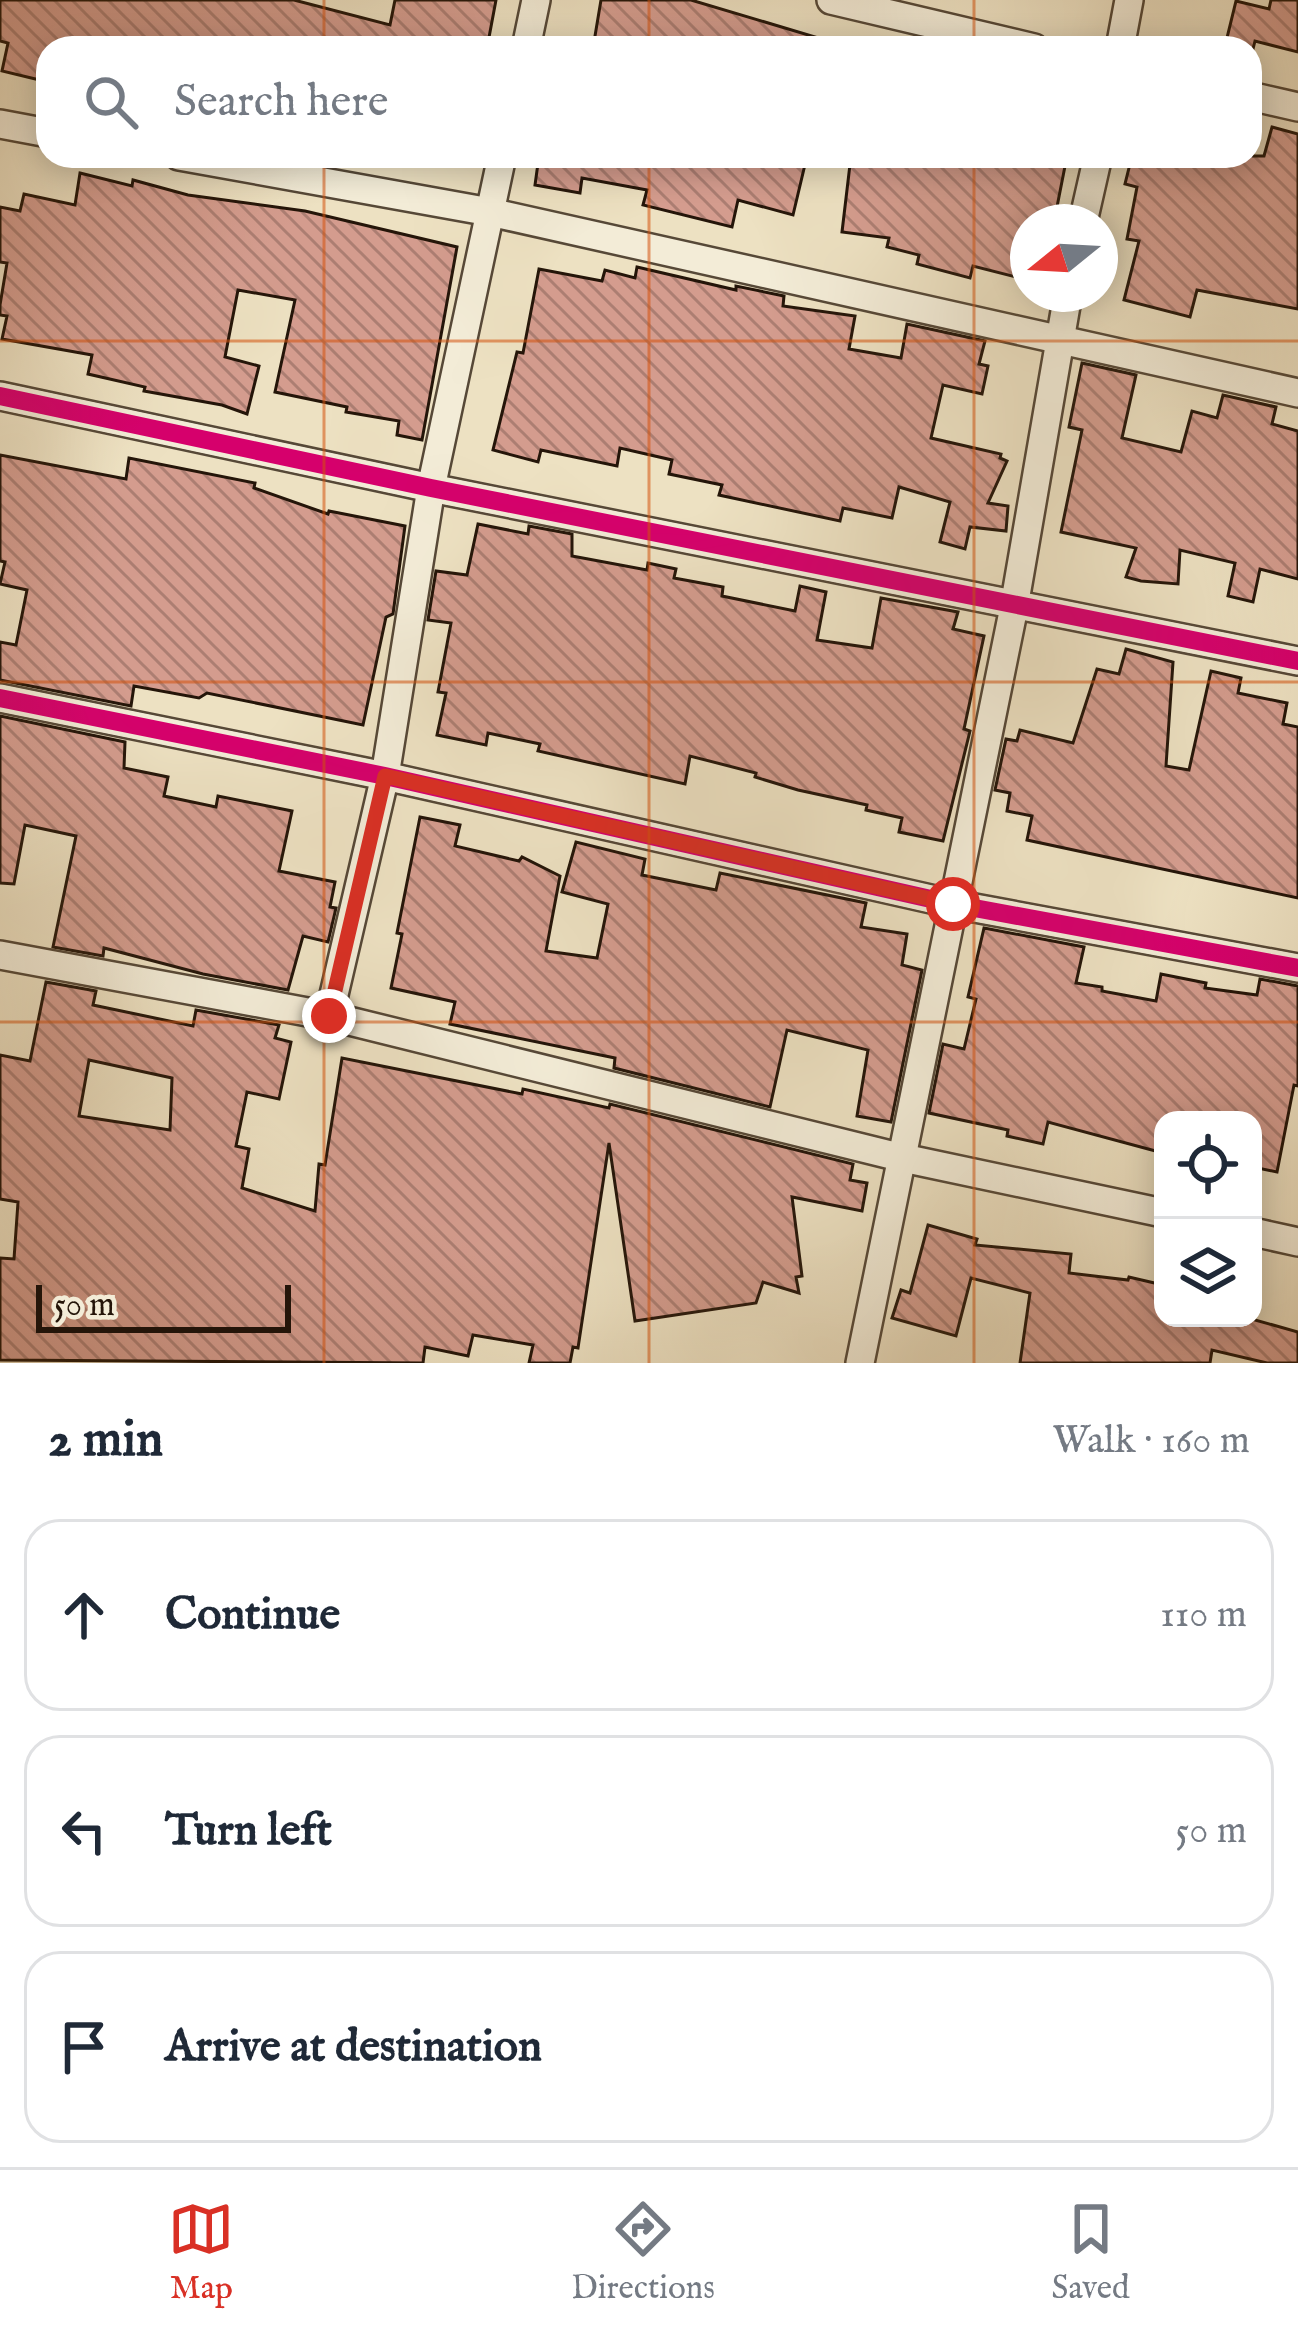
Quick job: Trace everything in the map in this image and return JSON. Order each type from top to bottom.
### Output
[{"type":"street","points":[[528,36],[536,0]]},
{"type":"street","points":[[831,0],[983,36]]},
{"type":"street","points":[[1122,36],[1129,0]]},
{"type":"street","points":[[1262,98],[1298,106]]},
{"type":"street","points":[[0,124],[36,131]]},
{"type":"street","points":[[246,168],[490,212],[1298,393]]},
{"type":"street","points":[[329,1016],[385,776],[431,488],[499,168]]},
{"type":"street","points":[[1087,204],[1095,168]]},
{"type":"street","points":[[860,1363],[1014,607],[1064,312]]},
{"type":"street","points":[[0,395],[431,488],[1298,661]]},
{"type":"street","points":[[0,698],[385,776],[953,904],[1298,968]]},
{"type":"street","points":[[0,955],[329,1016],[903,1158],[1154,1212]]},
{"type":"street","points":[[1262,1234],[1298,1242]]},
{"type":"building","points":[[0,0],[294,0],[390,25],[395,0],[496,0],[489,36],[36,36],[36,79],[2,71],[8,43],[0,41]]},
{"type":"building","points":[[601,0],[691,0],[812,36],[595,36]]},
{"type":"building","points":[[1271,0],[1298,0],[1298,52],[1262,43],[1262,36],[1227,36],[1236,1],[1269,9]]},
{"type":"building","points":[[1272,127],[1298,134],[1298,309],[1197,290],[1190,317],[1124,300],[1139,241],[1127,239],[1137,187],[1125,184],[1129,168],[1262,168]]},
{"type":"building","points":[[537,168],[804,168],[793,215],[738,200],[732,227],[643,205],[647,190],[582,178],[580,193],[535,185]]},
{"type":"building","points":[[850,168],[1065,168],[1058,204],[1010,204],[1010,275],[973,266],[970,278],[917,264],[919,255],[887,247],[889,238],[842,232]]},
{"type":"building","points":[[80,173],[132,186],[133,180],[188,195],[305,211],[457,247],[422,440],[397,435],[399,421],[275,392],[295,300],[238,290],[225,357],[259,366],[247,414],[88,374],[92,355],[2,339],[7,316],[0,315],[0,305],[7,263],[0,262],[0,207],[20,211],[24,194],[75,205]]},
{"type":"building","points":[[637,267],[784,296],[783,306],[855,316],[849,349],[901,358],[907,324],[985,341],[979,364],[988,366],[982,394],[943,385],[931,438],[1001,454],[1007,461],[988,503],[1008,506],[1006,531],[970,527],[965,549],[940,542],[950,502],[899,487],[892,518],[843,508],[840,521],[719,495],[722,485],[669,474],[672,460],[620,448],[617,466],[541,450],[538,462],[493,450],[517,352],[523,353],[539,269],[602,281],[605,270],[635,278]]},
{"type":"building","points":[[1082,363],[1136,375],[1122,438],[1181,452],[1192,411],[1217,418],[1223,395],[1276,407],[1272,424],[1298,431],[1298,579],[1260,569],[1253,602],[1228,596],[1235,563],[1180,550],[1178,584],[1141,581],[1126,577],[1136,548],[1061,532],[1082,430],[1069,427]]},
{"type":"building","points":[[0,455],[126,479],[129,458],[255,483],[254,488],[328,514],[405,526],[393,614],[386,617],[363,725],[207,693],[199,698],[134,686],[131,706],[0,680],[0,642],[16,645],[27,590],[0,584],[5,562],[0,561]]},
{"type":"building","points":[[478,524],[528,534],[529,526],[572,534],[572,556],[647,570],[648,563],[676,569],[674,578],[723,587],[722,596],[795,611],[800,586],[826,592],[817,640],[872,648],[881,598],[958,612],[953,629],[984,636],[964,729],[970,731],[943,841],[899,832],[902,818],[866,810],[867,805],[798,790],[755,777],[756,773],[690,756],[685,784],[538,751],[540,744],[488,733],[486,745],[437,735],[446,693],[438,692],[451,623],[428,620],[436,571],[467,575]]},
{"type":"building","points":[[1126,649],[1173,662],[1166,766],[1189,770],[1211,671],[1241,678],[1238,693],[1287,703],[1283,724],[1298,727],[1298,898],[1027,840],[1032,816],[1007,811],[1010,793],[995,790],[1006,739],[1017,741],[1020,730],[1073,743],[1097,669],[1119,674]]},
{"type":"building","points":[[0,716],[125,742],[124,768],[168,777],[164,796],[216,807],[218,796],[292,811],[279,871],[335,882],[330,907],[336,908],[328,942],[303,936],[288,990],[104,948],[103,956],[53,947],[76,836],[25,825],[14,884],[0,883]]},
{"type":"building","points":[[420,817],[460,825],[455,846],[519,861],[522,857],[560,876],[546,951],[597,958],[608,904],[562,892],[576,842],[645,859],[642,875],[716,890],[720,873],[866,903],[861,927],[907,934],[902,965],[922,970],[891,1122],[857,1116],[868,1050],[787,1030],[770,1107],[614,1068],[615,1058],[450,1024],[455,1002],[391,988]]},
{"type":"building","points":[[984,928],[1084,947],[1076,983],[1156,1001],[1161,974],[1206,983],[1205,988],[1257,995],[1260,979],[1298,986],[1298,1086],[1294,1085],[1277,1172],[1262,1169],[1262,1111],[1154,1111],[1154,1151],[1048,1122],[1043,1144],[1007,1136],[1008,1130],[929,1113],[943,1044],[964,1049],[976,999],[968,997]]},
{"type":"building","points":[[46,982],[96,991],[93,1005],[193,1026],[196,1010],[279,1025],[275,1038],[291,1042],[279,1099],[247,1092],[236,1146],[249,1149],[242,1188],[315,1211],[319,1164],[325,1165],[342,1058],[522,1094],[523,1089],[609,1108],[610,1104],[853,1164],[850,1180],[867,1183],[862,1211],[792,1197],[802,1276],[796,1277],[799,1293],[763,1282],[756,1303],[635,1321],[609,1143],[578,1348],[573,1347],[570,1363],[529,1363],[533,1345],[473,1335],[468,1356],[425,1347],[423,1363],[0,1360],[0,1258],[14,1259],[18,1202],[0,1199],[0,1055],[30,1061]],"holes":[[[89,1060],[172,1078],[170,1130],[79,1116]]]},
{"type":"building","points":[[928,1225],[977,1239],[975,1245],[1071,1254],[1069,1273],[1154,1283],[1154,1327],[1262,1327],[1262,1322],[1298,1332],[1298,1363],[1267,1363],[1212,1350],[1210,1363],[1020,1363],[1030,1293],[971,1278],[956,1336],[892,1318],[901,1290],[910,1293]]},
{"type":"cycle path","points":[[0,396],[431,488],[1298,661]]},
{"type":"cycle path","points":[[0,698],[385,776],[953,904],[1298,968]]},
{"type":"route","points":[[329,1016],[385,776],[953,904]]}]
